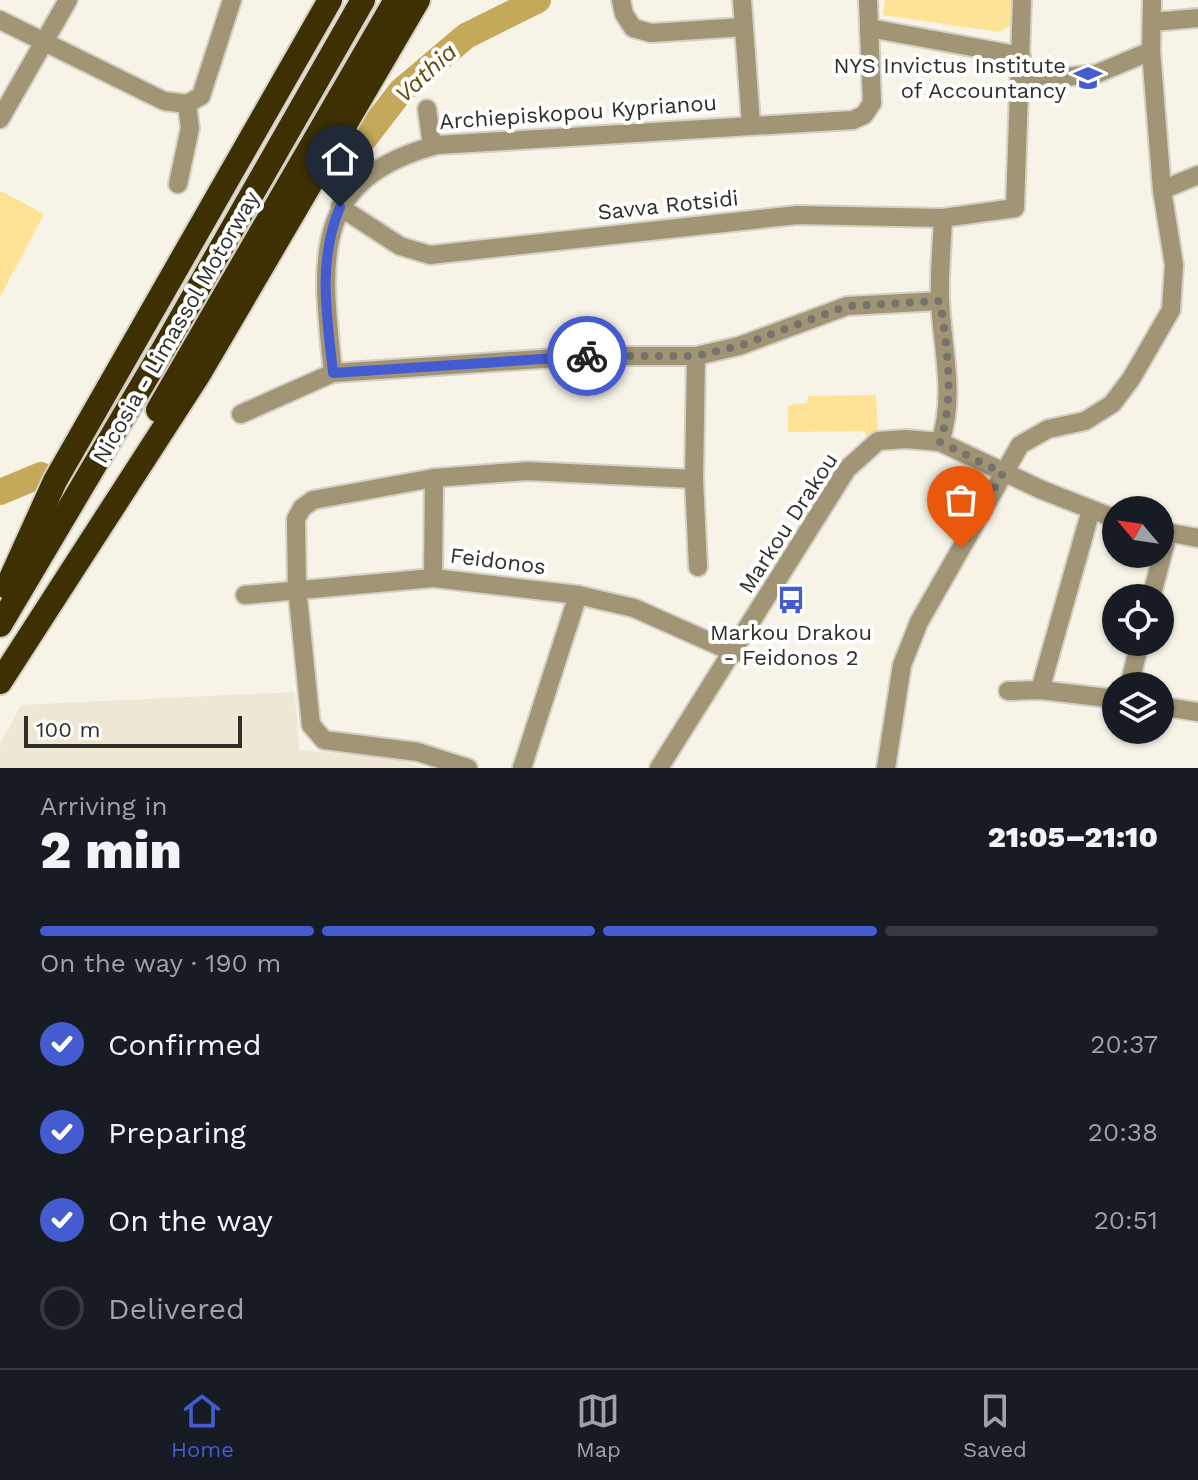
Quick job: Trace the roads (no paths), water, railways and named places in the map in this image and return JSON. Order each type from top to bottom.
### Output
[{"type":"highway","points":[[0,603],[55,481],[330,0]]},
{"type":"highway","name":"Nicosia - Limassol Motorway","points":[[0,625],[363,0]]},
{"type":"highway","name":"Nicosia - Limassol Motorway","points":[[0,681],[396,0]]},
{"type":"highway","points":[[0,681],[199,374],[418,0]]},
{"type":"street","points":[[0,119],[68,0]]},
{"type":"street","points":[[0,20],[164,101],[187,104],[201,96],[232,0]]},
{"type":"street","points":[[621,0],[624,14],[633,28],[651,33],[743,27]]},
{"type":"street","points":[[742,0],[751,124]]},
{"type":"street","points":[[868,0],[869,28],[1021,56]]},
{"type":"street","points":[[1022,0],[1020,81],[1096,74],[1151,51]]},
{"type":"street","points":[[886,768],[901,670],[913,636],[1020,445],[1032,435],[1085,421],[1112,404],[1153,345],[1171,310],[1175,286],[1162,190],[1151,51],[1152,0]]},
{"type":"street","points":[[1153,22],[1198,18]]},
{"type":"street","name":"Archiepiskopou Kyprianou","points":[[333,373],[324,282],[329,232],[340,207],[380,170],[404,154],[432,146],[853,120],[864,115],[872,103],[869,28]]},
{"type":"street","name":"Savva Rotsidi","points":[[340,207],[400,246],[430,255],[797,215],[943,218],[1015,208],[1020,81]]},
{"type":"street","points":[[178,184],[190,128],[187,104]]},
{"type":"street","points":[[427,109],[432,146]]},
{"type":"street","points":[[1162,190],[1198,175]]},
{"type":"street","points":[[940,442],[946,425],[948,357],[940,301],[943,218]]},
{"type":"street","points":[[241,414],[333,373],[584,356],[696,356],[739,346],[847,306],[940,301]]},
{"type":"street","points":[[696,356],[694,479],[698,567]]},
{"type":"street","name":"Markou Drakou","points":[[659,768],[735,653],[847,469],[878,441],[906,439],[940,442],[1003,473],[1102,514]]},
{"type":"street","points":[[468,768],[418,752],[324,740],[311,725],[297,588],[296,519],[302,508],[313,500],[434,478],[527,471],[694,479]]},
{"type":"street","points":[[433,578],[434,478]]},
{"type":"street","points":[[1040,690],[1091,510]]},
{"type":"street","points":[[1174,534],[1198,538]]},
{"type":"street","name":"Feidonos","points":[[245,595],[433,578],[578,595],[634,608],[735,653]]},
{"type":"street","points":[[522,768],[578,595]]},
{"type":"street","points":[[1008,691],[1040,690],[1102,697]]},
{"type":"street","points":[[1174,708],[1198,712]]},
{"type":"waterway","name":"Vathia","points":[[337,174],[401,91],[466,36],[538,0]]},
{"type":"waterway","name":"Vathia","points":[[0,492],[41,475]]},
{"type":"place","name":"NYS Invictus Institute of Accountancy","points":[[1088,78]]},
{"type":"place","name":"Markou Drakou - Feidonos 2","points":[[791,600]]}]
